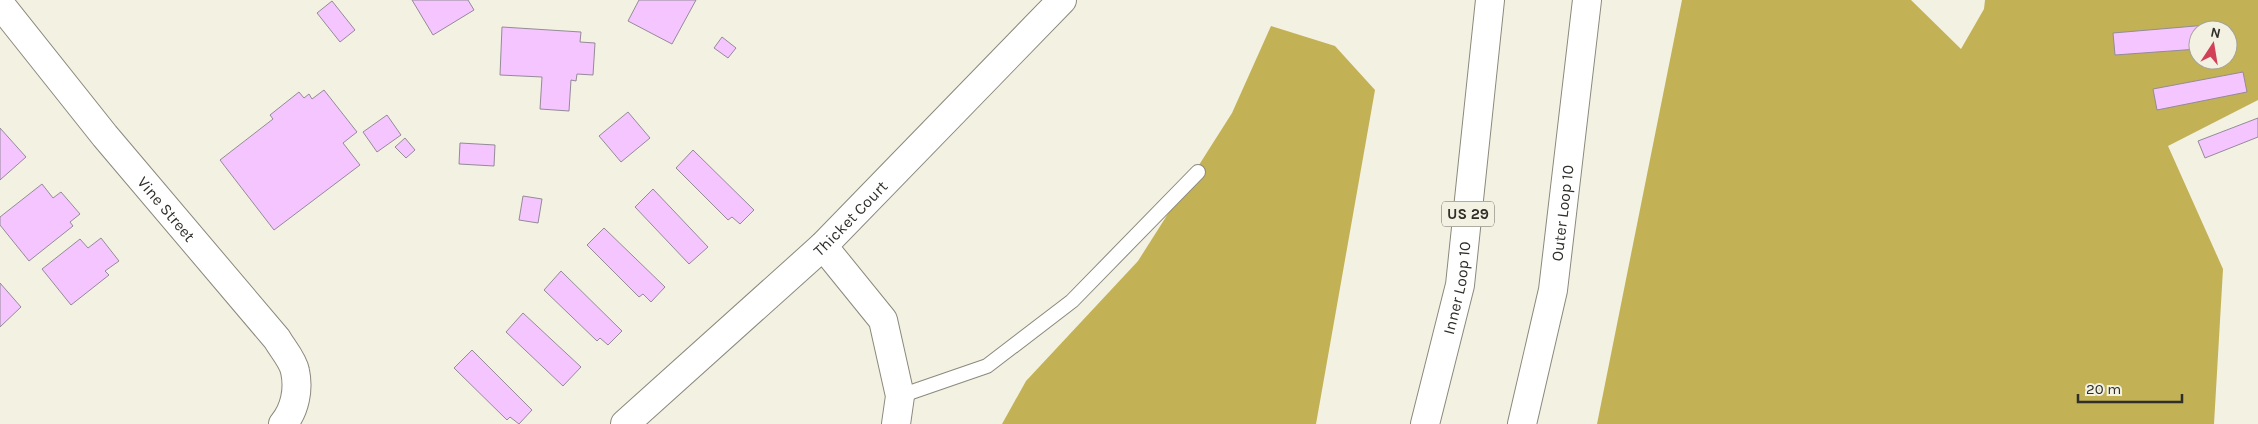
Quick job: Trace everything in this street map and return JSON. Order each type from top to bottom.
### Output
[{"type":"main road","name":"Thicket Court","points":[[625,424],[823,246],[1062,0]]},
{"type":"main road","name":"Inner Loop 10","points":[[1426,424],[1460,285],[1490,0]]},
{"type":"main road","name":"Outer Loop 10","points":[[1522,424],[1553,290],[1587,0]]},
{"type":"main road","name":"Vine Street","points":[[0,4],[105,136],[277,339],[295,369],[296,390],[293,421]]},
{"type":"main road","points":[[823,246],[884,320],[900,396],[896,424]]},
{"type":"lane","points":[[900,396],[987,366],[1072,301],[1198,172]]},
{"type":"shaded area","points":[[1682,0],[1911,0],[1961,49],[1984,9],[1985,0],[2258,0],[2258,100],[2168,146],[2223,269],[2214,424],[1597,424]]},
{"type":"shaded area","points":[[1271,26],[1335,46],[1375,90],[1316,424],[1002,424],[1026,381],[1138,261],[1232,113]]},
{"type":"building","points":[[412,0],[468,0],[474,10],[433,35]]},
{"type":"building","points":[[639,0],[696,0],[672,44],[628,21]]},
{"type":"building","points":[[332,1],[355,30],[340,42],[317,13]]},
{"type":"building","points":[[502,27],[581,32],[580,42],[595,43],[593,75],[577,74],[576,81],[571,80],[569,111],[540,109],[542,77],[500,75]]},
{"type":"building","points":[[2188,27],[2188,50],[2115,55],[2113,33]]},
{"type":"building","points":[[722,37],[736,48],[728,58],[714,48]]},
{"type":"building","points":[[2243,72],[2247,92],[2157,110],[2153,89]]},
{"type":"building","points":[[324,90],[357,132],[343,143],[360,165],[274,230],[220,160],[273,119],[270,115],[299,92],[304,98],[309,94],[312,99]]},
{"type":"building","points":[[628,112],[650,138],[621,162],[599,136]]},
{"type":"building","points":[[387,115],[401,135],[377,152],[363,132]]},
{"type":"building","points":[[2258,118],[2258,137],[2205,158],[2198,141]]},
{"type":"building","points":[[0,128],[26,157],[0,180]]},
{"type":"building","points":[[405,138],[415,150],[406,158],[395,147]]},
{"type":"building","points":[[460,143],[495,145],[494,166],[459,164]]},
{"type":"building","points":[[693,150],[754,210],[740,224],[732,217],[728,220],[676,168]]},
{"type":"building","points":[[42,184],[53,198],[61,192],[80,214],[70,222],[73,226],[29,261],[0,225],[0,217]]},
{"type":"building","points":[[653,189],[708,247],[689,264],[635,207]]},
{"type":"building","points":[[523,196],[542,199],[538,223],[519,220]]},
{"type":"building","points":[[604,228],[665,287],[651,302],[643,294],[639,297],[587,245]]},
{"type":"building","points":[[101,238],[119,261],[105,271],[109,275],[71,305],[42,269],[80,239],[88,248]]},
{"type":"building","points":[[561,271],[622,331],[608,345],[600,338],[597,341],[544,290]]},
{"type":"building","points":[[0,283],[21,307],[0,327]]},
{"type":"building","points":[[523,313],[581,367],[563,386],[506,332]]},
{"type":"building","points":[[472,350],[532,410],[519,424],[510,417],[507,420],[454,368]]}]
